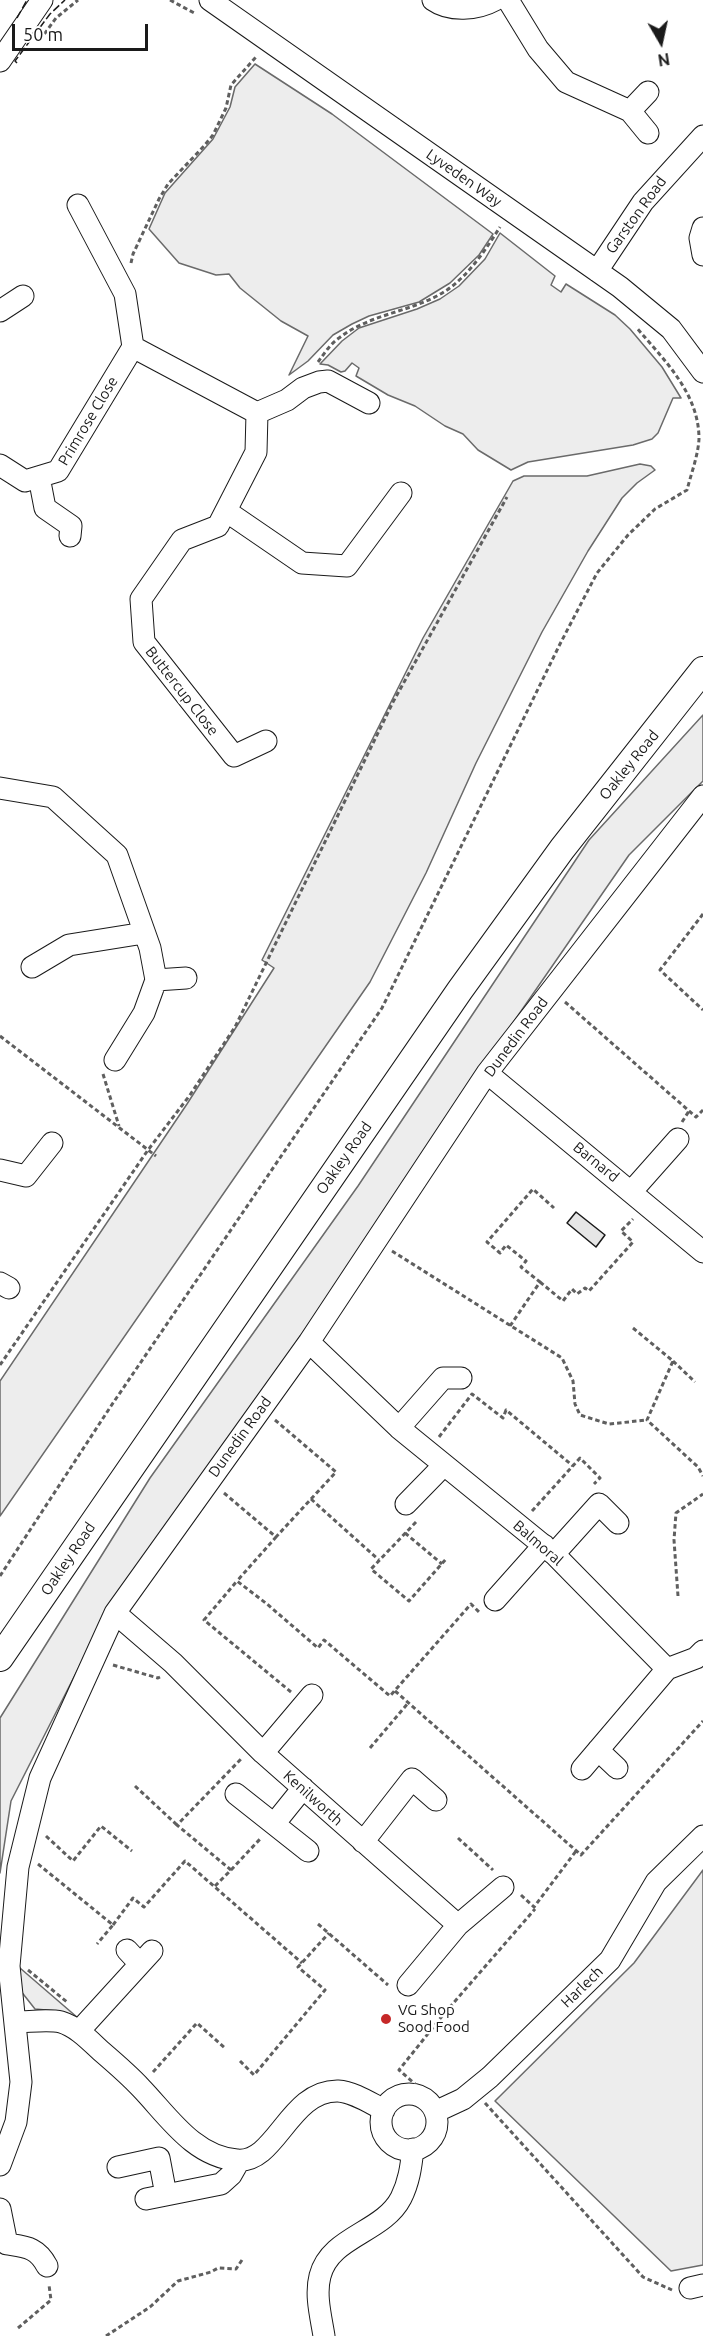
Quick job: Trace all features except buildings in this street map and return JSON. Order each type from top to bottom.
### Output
[{"type":"main road","name":"Oakley Road","points":[[0,1658],[460,990],[562,849],[703,670]]},
{"type":"street","points":[[0,61],[42,0]]},
{"type":"street","points":[[433,0],[440,4],[465,8],[478,7],[495,0]]},
{"type":"street","points":[[508,0],[538,49],[566,82],[630,111],[648,133]]},
{"type":"street","name":"Lyveden Way","points":[[205,9],[597,270],[671,329],[687,347],[703,372]]},
{"type":"street","points":[[630,111],[648,92]]},
{"type":"street","name":"Garston Road","points":[[597,270],[643,202],[703,136]]},
{"type":"street","points":[[78,206],[125,294],[133,347],[257,413],[287,400],[303,388],[328,381],[369,403]]},
{"type":"street","points":[[703,228],[700,238],[703,255]]},
{"type":"street","points":[[0,311],[23,296]]},
{"type":"street","name":"Primrose Close","points":[[39,477],[58,471],[133,347]]},
{"type":"street","name":"Buttercup Close","points":[[257,413],[256,452],[218,526],[182,540],[141,599],[144,642],[234,756],[266,741]]},
{"type":"street","points":[[0,465],[25,481],[39,477],[45,508],[71,526],[70,536]]},
{"type":"street","points":[[226,511],[302,563],[347,566],[401,493]]},
{"type":"street","points":[[0,788],[53,797],[117,855],[144,933],[156,980],[144,1013],[115,1060]]},
{"type":"street","name":"Dunedin Road","points":[[0,2165],[11,2140],[19,2105],[21,2082],[9,1966],[18,1867],[40,1778],[115,1613],[309,1342],[487,1073],[700,804]]},
{"type":"street","points":[[32,967],[69,945],[144,933]]},
{"type":"street","points":[[156,980],[186,978]]},
{"type":"street","name":"Barnard","points":[[487,1073],[703,1252]]},
{"type":"street","points":[[632,1192],[678,1139]]},
{"type":"street","points":[[0,1170],[26,1176],[52,1143]]},
{"type":"street","name":"Balmoral","points":[[309,1342],[399,1428],[549,1550],[667,1669]]},
{"type":"street","points":[[399,1428],[443,1378],[461,1378]]},
{"type":"street","points":[[413,1510],[436,1458]]},
{"type":"street","points":[[495,1600],[599,1504],[618,1522]]},
{"type":"street","name":"Kenilworth","points":[[115,1613],[173,1663],[259,1749],[458,1925]]},
{"type":"street","points":[[582,1769],[667,1669],[696,1658],[703,1651]]},
{"type":"street","points":[[259,1749],[308,1699]]},
{"type":"street","points":[[598,1750],[617,1768]]},
{"type":"street","points":[[363,1842],[412,1779],[436,1800]]},
{"type":"street","points":[[274,1824],[303,1788]]},
{"type":"street","points":[[236,1794],[308,1851]]},
{"type":"street","name":"Harlech","points":[[435,2112],[463,2099],[474,2091],[610,1960],[656,1882],[703,1836]]},
{"type":"street","points":[[408,1985],[458,1925],[503,1887]]},
{"type":"street","points":[[84,2026],[140,1955]]},
{"type":"street","points":[[16,2022],[60,2022],[84,2026],[199,2147],[213,2155],[239,2161],[255,2155],[305,2102],[320,2094],[338,2091],[356,2096],[384,2110]]},
{"type":"street","points":[[415,2095],[430,2104],[435,2112],[437,2120],[433,2136],[421,2147],[413,2149],[396,2146],[384,2134],[381,2126],[384,2110],[397,2097],[415,2095]]},
{"type":"street","points":[[324,2336],[319,2295],[322,2268],[327,2258],[339,2247],[391,2211],[400,2199],[411,2173],[413,2149]]},
{"type":"street","points":[[118,2167],[159,2158],[162,2173],[156,2197],[221,2184],[231,2175],[239,2161]]},
{"type":"street","points":[[0,2209],[7,2244],[29,2248],[42,2256],[47,2266]]},
{"type":"path","points":[[39,42],[57,18],[78,0]]},
{"type":"path","points":[[170,0],[205,9]]},
{"type":"path","points":[[129,270],[133,254],[159,199],[168,184],[213,135],[226,108],[231,85],[257,55]]},
{"type":"path","points":[[311,370],[336,339],[354,327],[427,301],[449,289],[484,253],[500,227],[494,222]]},
{"type":"path","points":[[0,1576],[111,1407],[382,1008],[597,573],[628,535],[655,509],[687,490],[699,442],[698,419],[689,395],[670,367],[634,324]]},
{"type":"path","points":[[698,419],[703,418]]},
{"type":"path","points":[[0,1365],[148,1150],[190,1095],[235,1027],[393,702],[507,497]]},
{"type":"path","points":[[703,914],[660,969],[703,1010]]},
{"type":"path","points":[[551,990],[696,1118],[703,1110]]},
{"type":"path","points":[[0,1036],[156,1155]]},
{"type":"path","points":[[115,1060],[102,1072],[119,1127]]},
{"type":"path","points":[[554,1208],[533,1189],[487,1242],[500,1253],[506,1245],[526,1261],[521,1267],[563,1301],[572,1289],[577,1294],[585,1288],[590,1291],[633,1242],[621,1231],[648,1206]]},
{"type":"path","points":[[374,1243],[400,1255],[562,1358],[573,1381],[575,1404],[580,1415],[609,1424],[647,1420],[698,1467],[703,1476]]},
{"type":"path","points":[[510,1326],[540,1282]]},
{"type":"path","points":[[633,1328],[695,1382]]},
{"type":"path","points":[[647,1420],[672,1360]]},
{"type":"path","points":[[436,1458],[472,1394],[503,1418],[506,1410],[573,1466]]},
{"type":"path","points":[[261,1408],[336,1472],[204,1620],[308,1699]]},
{"type":"path","points":[[519,1526],[579,1458],[600,1478],[592,1486],[596,1508]]},
{"type":"path","points":[[209,1481],[276,1537]]},
{"type":"path","points":[[678,1596],[674,1540],[676,1513],[703,1494]]},
{"type":"path","points":[[311,1499],[380,1560]]},
{"type":"path","points":[[413,1510],[405,1533],[371,1569],[409,1601],[446,1559]]},
{"type":"path","points":[[405,1533],[442,1564]]},
{"type":"path","points":[[237,1581],[318,1648],[324,1640],[390,1696],[471,1604],[482,1616],[495,1600]]},
{"type":"path","points":[[94,1660],[158,1678],[173,1663]]},
{"type":"path","points":[[395,1690],[581,1856],[703,1721]]},
{"type":"path","points":[[370,1748],[409,1702]]},
{"type":"path","points":[[177,1825],[259,1749]]},
{"type":"path","points":[[135,1786],[231,1870]]},
{"type":"path","points":[[30,1820],[73,1861],[101,1826],[132,1851]]},
{"type":"path","points":[[215,1887],[274,1824]]},
{"type":"path","points":[[30,1857],[113,1925]]},
{"type":"path","points":[[97,1944],[134,1898],[144,1907],[185,1861],[302,1963]]},
{"type":"path","points":[[415,2095],[415,2084],[399,2070],[443,2015],[535,1909]]},
{"type":"path","points":[[318,1924],[395,1990],[408,1985]]},
{"type":"path","points":[[240,2061],[254,2075],[325,1990],[298,1967],[328,1933]]},
{"type":"path","points":[[9,1957],[23,1965],[84,2026]]},
{"type":"path","points":[[140,2086],[197,2023],[226,2049]]},
{"type":"path","points":[[474,2091],[643,2277],[675,2291],[696,2286]]},
{"type":"path","points":[[106,2336],[150,2307],[178,2281],[218,2268],[236,2269],[242,2260]]},
{"type":"path","points":[[18,2328],[51,2300],[47,2266]]},
{"type":"shaded area","points":[[255,64],[332,114],[493,234],[479,255],[450,283],[419,302],[369,316],[352,324],[333,335],[308,361],[289,375],[308,336],[281,321],[240,288],[229,274],[216,275],[179,263],[149,229],[165,193],[213,139],[230,107],[235,87]]},
{"type":"shaded area","points":[[500,233],[555,276],[551,285],[561,292],[566,284],[615,315],[662,367],[681,398],[673,398],[658,433],[652,439],[633,445],[528,462],[511,470],[478,450],[463,434],[356,376],[359,368],[352,363],[341,372],[328,365],[320,364],[342,341],[359,328],[417,309],[440,299],[459,286],[485,259]]},
{"type":"shaded area","points":[[640,464],[651,466],[655,470],[622,498],[588,551],[542,632],[476,763],[426,873],[370,982],[0,1516],[0,1381],[187,1104],[274,968],[262,960],[423,638],[513,481],[524,476],[587,476]]},
{"type":"shaded area","points":[[703,715],[703,781],[629,855],[434,1137],[276,1373],[107,1612],[11,1801],[0,1873],[0,1718],[150,1478],[358,1186],[589,840]]},
{"type":"shaded area","points":[[703,1870],[703,2265],[671,2271],[495,2101],[634,1963]]},
{"type":"shaded area","points":[[20,1968],[78,2018],[57,2011],[35,2009],[20,1990]]},
{"type":"fence","points":[[17,18],[27,0]]},
{"type":"fence","points":[[17,63],[15,61],[50,14],[65,0]]},
{"type":"place","name":"VG Shop Sood Food","points":[[386,2019]]}]
